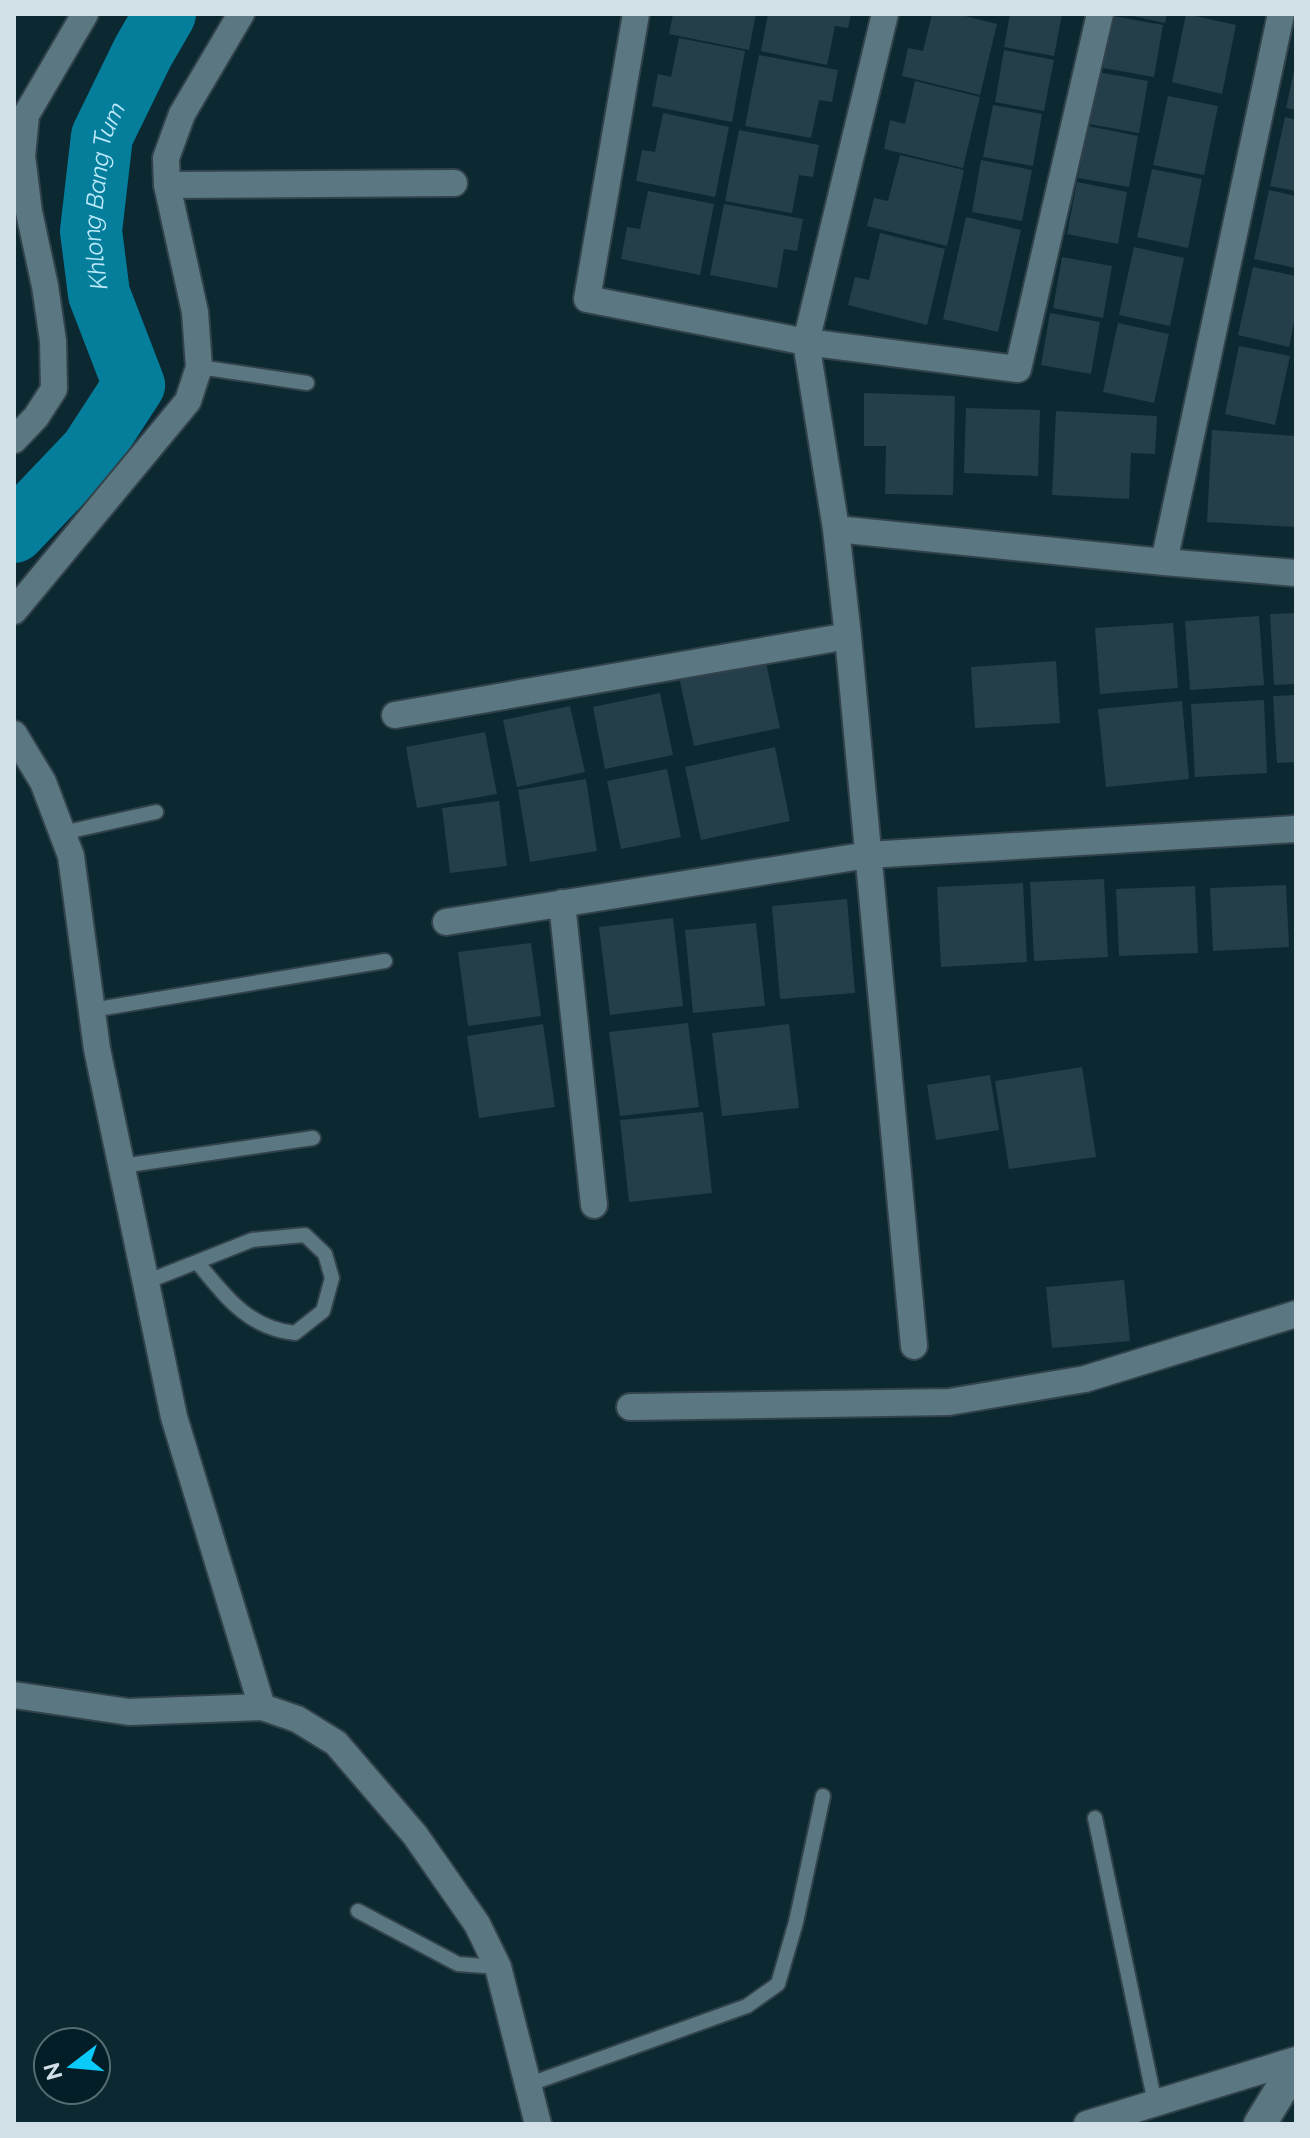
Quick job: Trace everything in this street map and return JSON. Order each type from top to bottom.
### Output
[{"type":"street","points":[[14,440],[36,417],[54,389],[53,341],[29,212],[20,114],[85,14]]},
{"type":"street","points":[[14,611],[188,401],[199,367],[195,312],[167,185],[166,158],[182,114],[241,14]]},
{"type":"street","points":[[636,14],[587,299],[806,342],[1018,369],[1100,14]]},
{"type":"street","points":[[885,14],[806,342],[836,529],[848,636],[914,1346]]},
{"type":"street","points":[[1164,562],[1281,14]]},
{"type":"street","points":[[167,185],[454,183]]},
{"type":"street","points":[[836,529],[1296,573]]},
{"type":"street","points":[[395,715],[848,636]]},
{"type":"street","points":[[14,734],[43,782],[71,856],[97,1049],[174,1417],[262,1707]]},
{"type":"street","points":[[446,922],[868,855],[1296,829]]},
{"type":"street","points":[[562,903],[594,1205]]},
{"type":"street","points":[[630,1407],[949,1402],[1085,1379],[1296,1314]]},
{"type":"street","points":[[14,1695],[129,1712],[262,1707],[297,1719],[336,1743],[415,1835],[477,1924],[498,1967],[538,2124]]},
{"type":"street","points":[[1087,2124],[1296,2063]]},
{"type":"street","points":[[1260,2124],[1296,2063]]},
{"type":"lane","points":[[199,367],[307,383]]},
{"type":"lane","points":[[62,833],[156,812]]},
{"type":"lane","points":[[92,1010],[385,961]]},
{"type":"lane","points":[[122,1166],[313,1138]]},
{"type":"lane","points":[[146,1282],[252,1240],[305,1235],[325,1254],[332,1278],[323,1311],[295,1333],[273,1331],[233,1305],[197,1262]]},
{"type":"lane","points":[[530,2084],[747,2006],[778,1984],[796,1922],[823,1796]]},
{"type":"lane","points":[[1095,1818],[1155,2103]]},
{"type":"lane","points":[[358,1911],[458,1964],[498,1967]]},
{"type":"building","points":[[673,14],[756,14],[749,50],[669,34]]},
{"type":"building","points":[[768,14],[851,14],[848,28],[835,26],[827,65],[761,51]]},
{"type":"building","points":[[932,14],[957,14],[997,24],[980,95],[902,76],[908,48],[923,51]]},
{"type":"building","points":[[1010,14],[1062,14],[1054,56],[1004,47]]},
{"type":"building","points":[[1124,14],[1167,14],[1165,23]]},
{"type":"building","points":[[1186,14],[1236,25],[1222,94],[1172,82]]},
{"type":"building","points":[[1113,16],[1163,25],[1154,77],[1103,68]]},
{"type":"building","points":[[679,38],[745,51],[732,122],[652,106],[658,74],[671,77]]},
{"type":"building","points":[[1004,50],[1054,60],[1044,111],[995,102]]},
{"type":"building","points":[[759,55],[838,70],[832,102],[819,100],[811,138],[745,126]]},
{"type":"building","points":[[1296,67],[1296,110],[1286,108]]},
{"type":"building","points":[[1098,72],[1148,81],[1139,133],[1089,124]]},
{"type":"building","points":[[915,81],[980,97],[963,168],[884,149],[890,120],[905,124]]},
{"type":"building","points":[[1168,96],[1218,106],[1204,175],[1153,165]]},
{"type":"building","points":[[993,105],[1042,114],[1033,166],[983,157]]},
{"type":"building","points":[[663,113],[729,127],[715,197],[636,181],[642,150],[655,152]]},
{"type":"building","points":[[1285,117],[1296,120],[1296,191],[1270,186]]},
{"type":"building","points":[[1088,126],[1138,136],[1129,187],[1078,178]]},
{"type":"building","points":[[739,130],[819,145],[813,177],[799,175],[792,213],[725,201]]},
{"type":"building","points":[[900,155],[964,170],[947,246],[867,226],[874,198],[888,201]]},
{"type":"building","points":[[981,160],[1032,170],[1022,221],[972,212]]},
{"type":"building","points":[[1152,169],[1202,179],[1188,248],[1137,237]]},
{"type":"building","points":[[1077,182],[1127,192],[1118,244],[1067,234]]},
{"type":"building","points":[[1269,190],[1296,196],[1296,268],[1254,259]]},
{"type":"building","points":[[648,191],[714,204],[700,275],[621,259],[627,227],[640,229]]},
{"type":"building","points":[[724,204],[803,219],[797,251],[784,249],[777,288],[710,275]]},
{"type":"building","points":[[966,217],[1021,230],[998,332],[943,319]]},
{"type":"building","points":[[880,233],[945,249],[927,325],[848,305],[855,277],[869,280]]},
{"type":"building","points":[[1134,247],[1184,258],[1170,326],[1119,315]]},
{"type":"building","points":[[1062,257],[1112,266],[1103,318],[1053,308]]},
{"type":"building","points":[[1253,267],[1296,276],[1296,311],[1289,347],[1238,335]]},
{"type":"building","points":[[1050,313],[1100,322],[1091,374],[1041,365]]},
{"type":"building","points":[[1118,323],[1169,334],[1154,403],[1103,392]]},
{"type":"building","points":[[1239,346],[1290,356],[1275,425],[1225,414]]},
{"type":"building","points":[[864,393],[955,396],[953,495],[885,494],[886,446],[864,446]]},
{"type":"building","points":[[966,408],[1040,410],[1038,476],[964,473]]},
{"type":"building","points":[[1056,411],[1157,416],[1155,454],[1131,453],[1129,499],[1052,495]]},
{"type":"building","points":[[1212,430],[1296,436],[1296,527],[1207,522]]},
{"type":"building","points":[[1296,613],[1296,684],[1274,685],[1270,614]]},
{"type":"building","points":[[1259,616],[1264,685],[1190,690],[1185,621]]},
{"type":"building","points":[[1173,623],[1178,688],[1100,694],[1095,628]]},
{"type":"building","points":[[765,658],[780,728],[694,746],[679,677]]},
{"type":"building","points":[[1056,661],[1060,723],[975,728],[971,667]]},
{"type":"building","points":[[660,693],[673,755],[605,769],[593,707]]},
{"type":"building","points":[[1296,695],[1296,762],[1277,763],[1273,696]]},
{"type":"building","points":[[1264,700],[1267,773],[1195,777],[1191,704]]},
{"type":"building","points":[[1182,701],[1189,779],[1106,787],[1098,709]]},
{"type":"building","points":[[570,706],[585,772],[517,787],[503,720]]},
{"type":"building","points":[[485,732],[497,794],[417,808],[406,747]]},
{"type":"building","points":[[775,747],[790,821],[701,840],[685,767]]},
{"type":"building","points":[[667,769],[681,837],[621,849],[607,781]]},
{"type":"building","points":[[586,779],[597,851],[530,862],[518,790]]},
{"type":"building","points":[[499,801],[507,866],[450,873],[442,808]]},
{"type":"building","points":[[1104,879],[1108,957],[1034,961],[1030,882]]},
{"type":"building","points":[[1023,883],[1027,962],[941,967],[937,887]]},
{"type":"building","points":[[1286,885],[1289,947],[1213,951],[1210,888]]},
{"type":"building","points":[[1195,886],[1198,953],[1119,956],[1116,889]]},
{"type":"building","points":[[847,899],[855,993],[780,999],[772,906]]},
{"type":"building","points":[[673,918],[683,1006],[610,1015],[599,927]]},
{"type":"building","points":[[756,923],[765,1006],[693,1013],[685,930]]},
{"type":"building","points":[[531,943],[541,1016],[468,1026],[458,952]]},
{"type":"building","points":[[688,1023],[699,1107],[620,1116],[609,1032]]},
{"type":"building","points":[[543,1024],[555,1107],[479,1118],[467,1036]]},
{"type":"building","points":[[789,1024],[799,1108],[722,1116],[712,1033]]},
{"type":"building","points":[[1082,1067],[1096,1157],[1009,1169],[995,1081]]},
{"type":"building","points":[[990,1075],[999,1130],[936,1140],[927,1085]]},
{"type":"building","points":[[703,1112],[712,1193],[629,1202],[620,1120]]},
{"type":"building","points":[[1124,1280],[1130,1341],[1052,1348],[1046,1287]]},
{"type":"waterway","name":"Khlong Bang Tum","points":[[14,532],[91,451],[134,385],[99,294],[91,231],[102,136],[165,14]]}]
